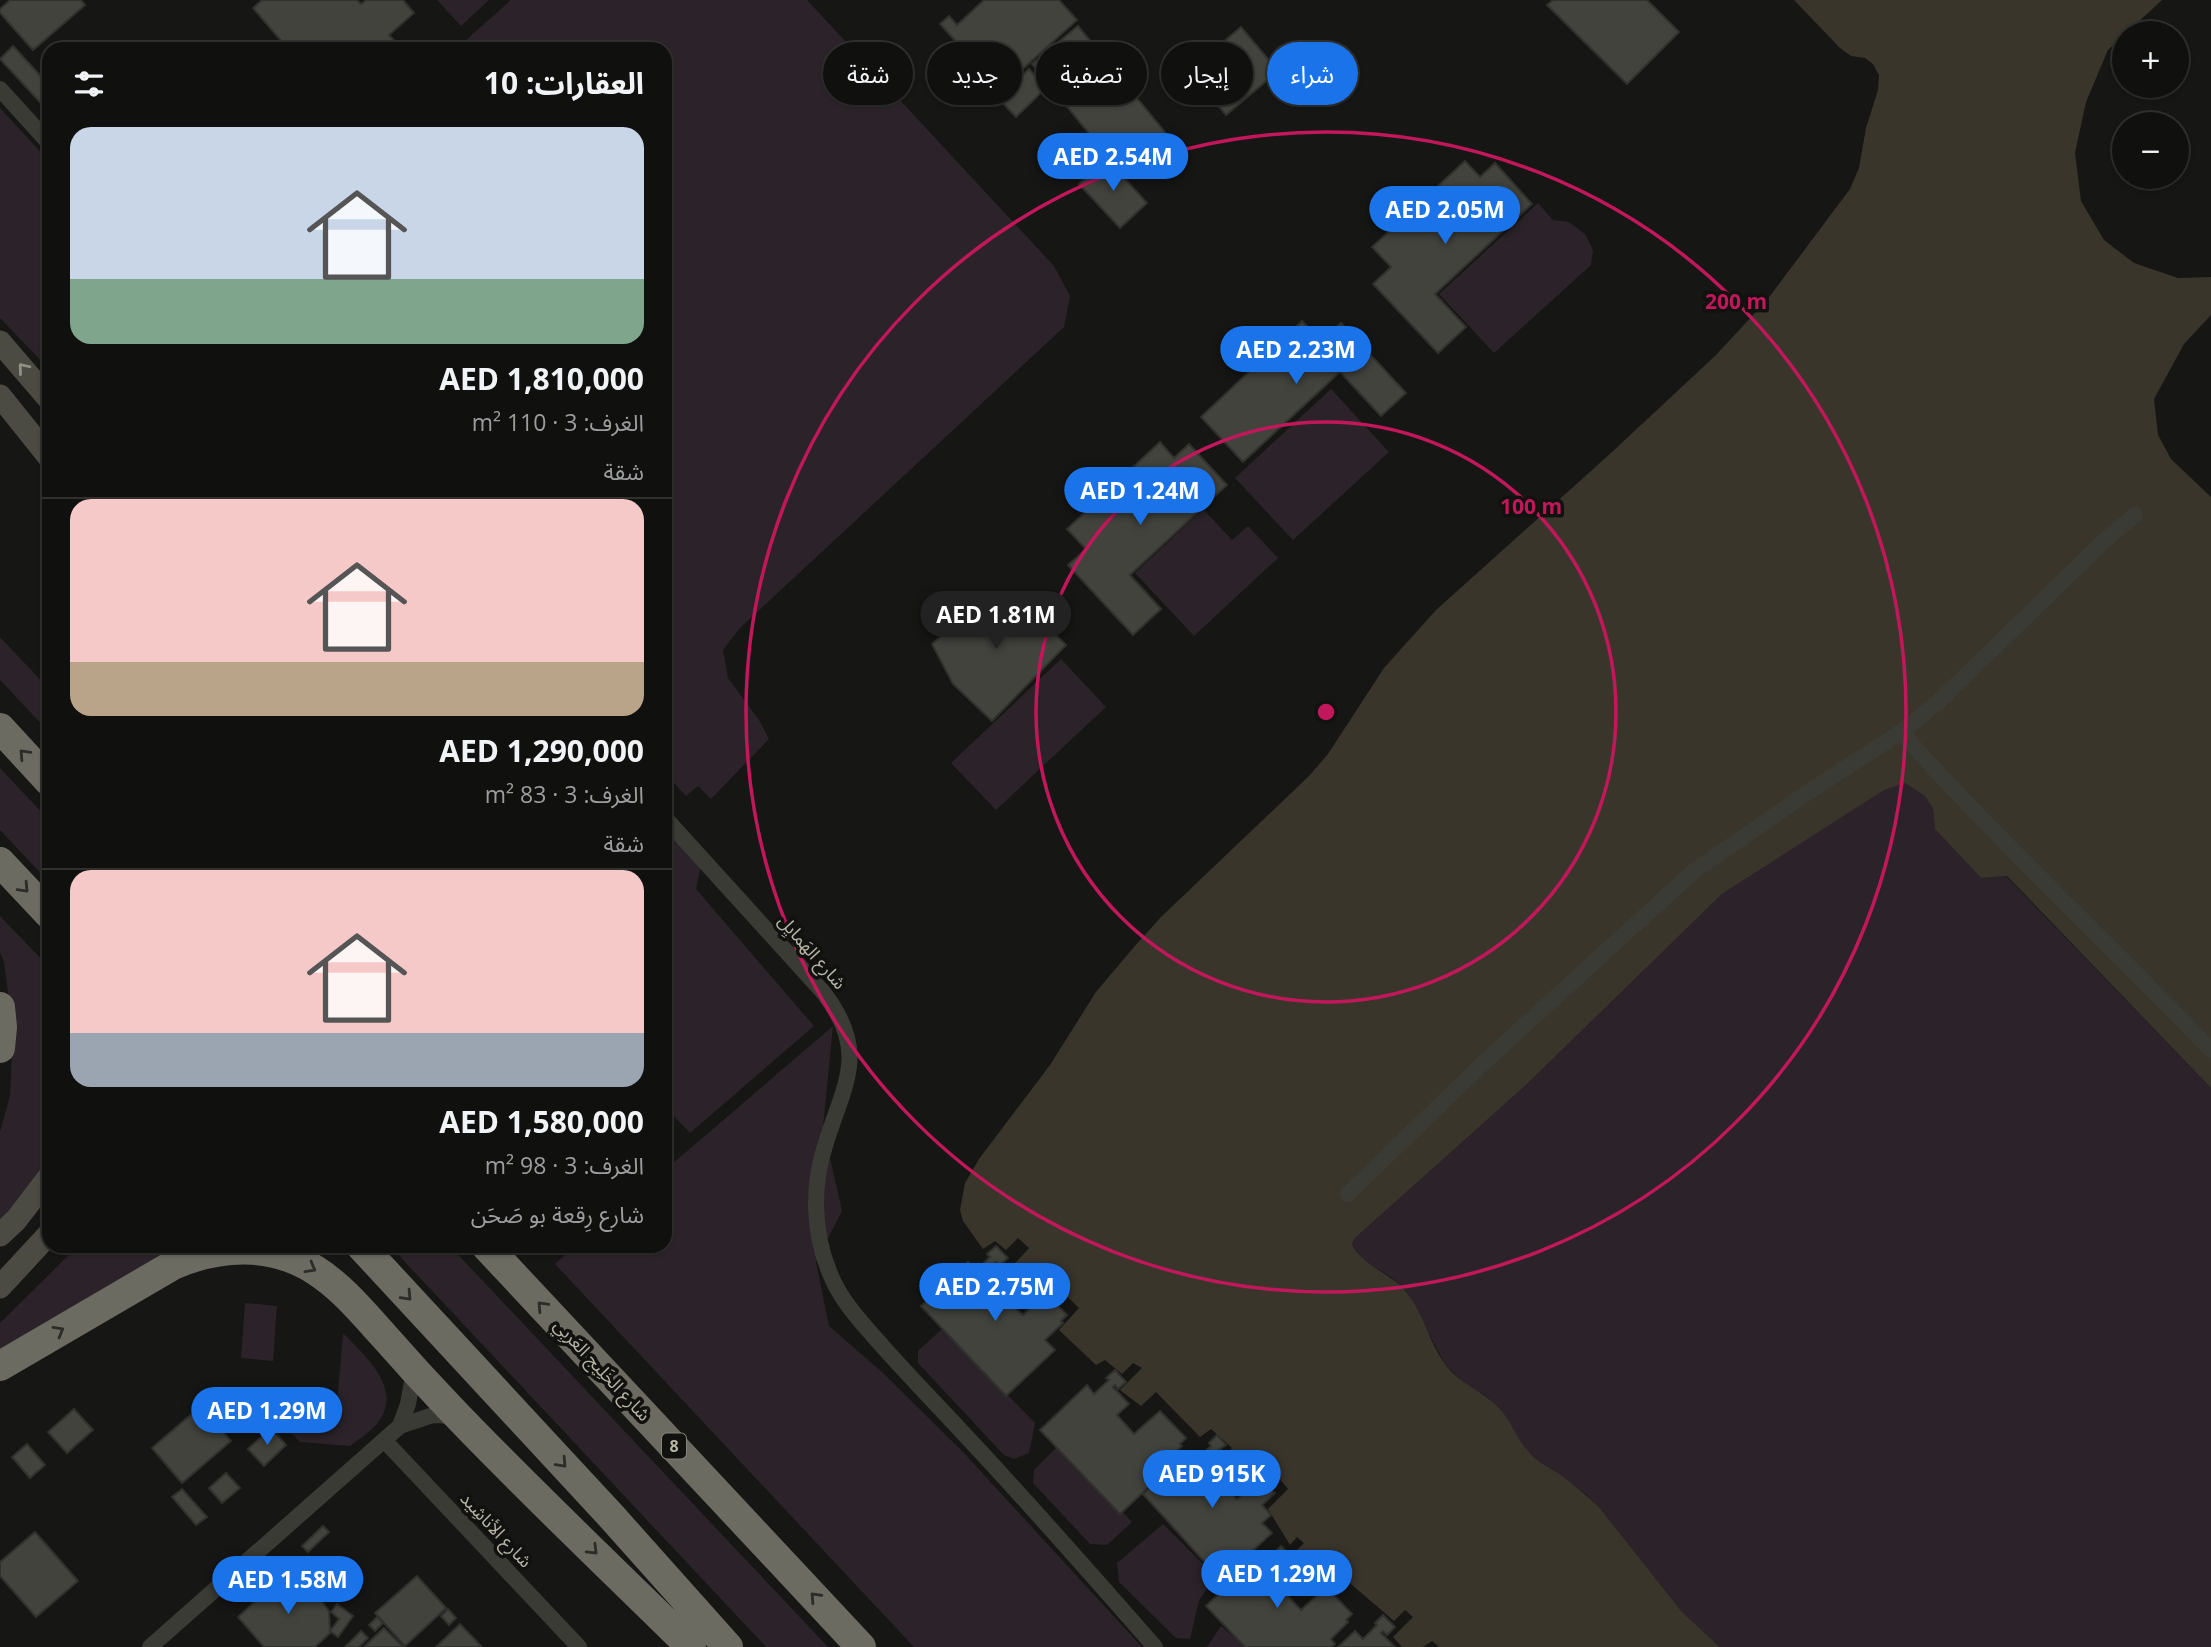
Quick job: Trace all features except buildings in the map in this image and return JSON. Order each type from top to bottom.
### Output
[{"type":"highway","points":[[0,728],[42,773]]},
{"type":"highway","points":[[0,862],[42,907]]},
{"type":"highway","points":[[0,1007],[0,1048]]},
{"type":"highway","points":[[0,1366],[173,1265],[209,1253]]},
{"type":"highway","points":[[270,1253],[316,1270],[342,1291],[457,1416],[691,1647]]},
{"type":"highway","points":[[367,1253],[612,1517],[728,1647]]},
{"type":"highway","name":"شارع الخَلِيج العَربِي","points":[[493,1253],[861,1647]]},
{"type":"main road","points":[[0,342],[42,390]]},
{"type":"main road","points":[[0,396],[42,448]]},
{"type":"main road","points":[[8,1227],[42,1186]]},
{"type":"main road","points":[[0,1287],[42,1242]]},
{"type":"street","points":[[0,89],[42,135]]},
{"type":"street","points":[[1348,1194],[1480,1066],[1694,872],[1810,791],[1901,732],[1937,704],[2105,540],[2135,515]]},
{"type":"street","points":[[1901,732],[2001,839],[2129,964],[2211,1050]]},
{"type":"street","name":"شارع الهَمايِل","points":[[672,826],[823,992],[842,1021],[848,1038],[849,1073],[846,1090],[824,1148],[816,1197],[817,1222],[828,1270],[839,1293],[856,1317],[1008,1481],[1156,1647]]},
{"type":"street","points":[[400,1426],[408,1404],[414,1371]]},
{"type":"street","points":[[160,1644],[400,1426],[433,1415],[457,1416]]},
{"type":"street","name":"شارع الأناشِيد","points":[[384,1440],[579,1647]]},
{"type":"shaded area","points":[[437,0],[489,0],[461,26]]},
{"type":"shaded area","points":[[511,0],[807,0],[846,42],[823,42],[823,105],[904,105],[1054,266],[1070,296],[1064,327],[740,628],[723,650],[728,678],[759,720],[769,739],[711,799],[698,786],[686,796],[672,781],[672,42],[464,42]]},
{"type":"shaded area","points":[[1794,0],[2162,0],[2139,21],[2112,21],[2112,46],[2086,102],[2075,153],[2081,201],[2104,240],[2134,263],[2178,278],[2211,277],[2211,315],[2184,344],[2154,399],[2158,435],[2171,459],[2211,497],[2211,1088],[2007,876],[1981,878],[1935,829],[1933,808],[1925,796],[1905,783],[1884,790],[1722,894],[1526,1085],[1354,1239],[1352,1244],[1363,1259],[1394,1280],[1407,1293],[1418,1310],[1439,1356],[1451,1371],[1498,1407],[1534,1457],[1564,1477],[1599,1507],[1682,1612],[1720,1647],[1439,1647],[1432,1641],[1423,1647],[1402,1647],[1393,1637],[1413,1617],[1405,1610],[1394,1621],[1330,1566],[1316,1575],[1294,1553],[1304,1543],[1297,1537],[1290,1545],[1268,1509],[1288,1489],[1264,1461],[1243,1476],[1224,1456],[1232,1448],[1211,1429],[1200,1437],[1156,1392],[1141,1406],[1120,1390],[1142,1368],[1133,1363],[1122,1374],[1105,1360],[1096,1365],[1059,1330],[1079,1308],[1052,1282],[1034,1297],[1008,1271],[1029,1248],[1018,1238],[1006,1250],[995,1241],[983,1249],[963,1221],[960,1210],[965,1183],[979,1159],[1050,1065],[1096,992],[1161,917],[1309,776],[1328,754],[1384,668],[1436,610],[1716,355],[1767,300],[1850,189],[1859,168],[1866,128],[1878,90],[1879,75],[1873,64],[1865,58],[1851,56]]},
{"type":"shaded area","points":[[0,108],[42,153],[42,362],[0,318]]},
{"type":"shaded area","points":[[1538,203],[1553,220],[1569,222],[1585,234],[1593,250],[1591,265],[1494,353],[1439,294]]},
{"type":"shaded area","points":[[1331,389],[1389,452],[1293,540],[1235,478]]},
{"type":"shaded area","points":[[1203,509],[1232,540],[1248,526],[1278,558],[1194,636],[1135,573]]},
{"type":"shaded area","points":[[0,637],[42,682],[42,725],[0,680]]},
{"type":"shaded area","points":[[1061,659],[1106,707],[996,810],[951,763]]},
{"type":"shaded area","points":[[0,768],[42,813],[42,875],[0,830]]},
{"type":"shaded area","points":[[1905,783],[1925,796],[1933,807],[1935,829],[1981,878],[2006,876],[2211,1088],[2211,1647],[1720,1647],[1682,1612],[1599,1507],[1528,1453],[1499,1408],[1465,1384],[1445,1364],[1406,1291],[1391,1277],[1364,1261],[1352,1244],[1354,1239],[1526,1085],[1722,894],[1884,789]]},
{"type":"shaded area","points":[[672,834],[701,865],[696,889],[814,1026],[690,1133],[672,1114]]},
{"type":"shaded area","points":[[0,916],[42,960],[42,1211],[23,1196],[0,1222],[0,1132],[10,1096],[13,1030],[4,962],[0,952]]},
{"type":"shaded area","points":[[833,1026],[823,1127],[842,1211],[816,1262],[829,1326],[883,1373],[963,1452],[1142,1647],[914,1647],[555,1264],[567,1253],[672,1253],[672,1164]]},
{"type":"shaded area","points":[[71,1253],[179,1253],[0,1355],[0,1323]]},
{"type":"shaded area","points":[[397,1253],[457,1253],[828,1647],[766,1647]]},
{"type":"shaded area","points":[[245,1303],[277,1306],[273,1361],[241,1358]]},
{"type":"shaded area","points":[[943,1328],[1035,1423],[1029,1453],[1014,1459],[1004,1455],[918,1363],[918,1351]]},
{"type":"shaded area","points":[[343,1333],[378,1373],[384,1384],[385,1409],[376,1425],[350,1446],[300,1442],[270,1411],[336,1415]]},
{"type":"shaded area","points":[[1059,1445],[1132,1522],[1107,1545],[1090,1544],[1033,1483],[1034,1470]]},
{"type":"shaded area","points":[[1163,1524],[1215,1576],[1199,1601],[1190,1639],[1176,1638],[1119,1582],[1117,1563]]},
{"type":"shaded area","points":[[1221,1626],[1246,1647],[1207,1647]]}]
